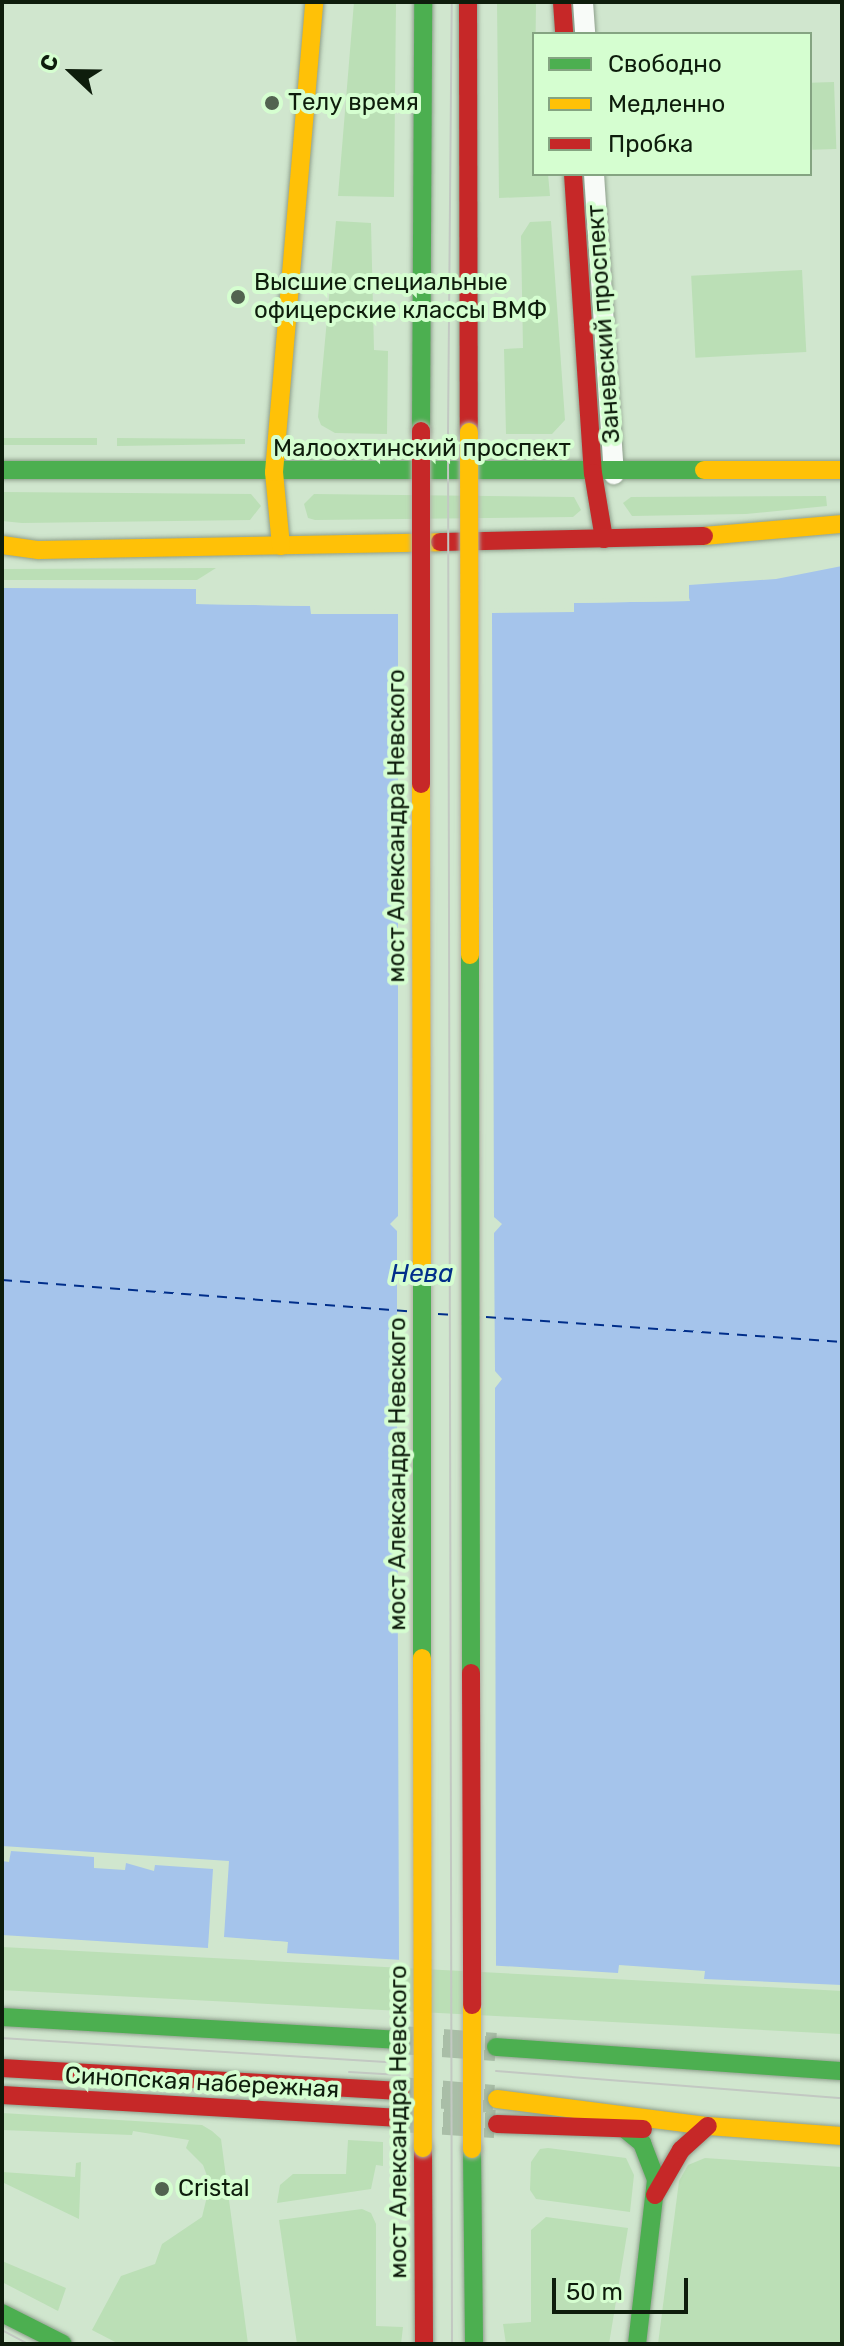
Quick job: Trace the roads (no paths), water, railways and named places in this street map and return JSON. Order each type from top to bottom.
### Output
[{"type":"main road","points":[[281,546],[274,472],[314,2]]},
{"type":"main road","name":"мост Александра Невского","points":[[423,2],[424,2334]]},
{"type":"main road","points":[[468,2],[474,2344]]},
{"type":"main road","points":[[562,2],[564,32]]},
{"type":"main road","points":[[573,176],[593,473],[604,539]]},
{"type":"main road","name":"Малоохтинский проспект","points":[[2,470],[614,474],[842,470]]},
{"type":"main road","points":[[281,546],[295,472]]},
{"type":"main road","points":[[604,539],[614,474]]},
{"type":"main road","points":[[5,547],[39,550],[604,539],[740,535],[842,524]]},
{"type":"main road","points":[[2,2017],[400,2040]]},
{"type":"main road","points":[[496,2047],[842,2071]]},
{"type":"main road","name":"Синопская набережная","points":[[2,2068],[400,2091]]},
{"type":"main road","name":"Синопская набережная","points":[[2,2095],[400,2118]]},
{"type":"main road","points":[[497,2099],[627,2112],[708,2126],[842,2136]]},
{"type":"main road","points":[[497,2124],[626,2130],[708,2126]]},
{"type":"main road","points":[[655,2196],[681,2150],[708,2126]]},
{"type":"main road","points":[[626,2130],[652,2160],[655,2196],[635,2341]]},
{"type":"main road","points":[[2,2313],[63,2344]]},
{"type":"main road","points":[[473,2325],[480,2344]]},
{"type":"street","points":[[583,2],[585,32]]},
{"type":"street","name":"Заневский проспект","points":[[594,176],[614,474]]},
{"type":"water","name":"Нева","points":[[842,566],[842,1985],[704,1979],[705,1971],[619,1965],[618,1973],[287,1953],[287,1942],[210,1937],[208,1948],[2,1935],[2,588],[196,589],[196,604],[311,606],[311,614],[574,611],[573,603],[689,601],[689,585],[776,579]]},
{"type":"tunnel","points":[[401,2040],[496,2047]]},
{"type":"tunnel","points":[[400,2091],[494,2099]]},
{"type":"tunnel","points":[[401,2118],[495,2124]]},
{"type":"tram line","points":[[452,2],[448,432],[452,2344]]},
{"type":"tram line","points":[[2,2038],[400,2063]]},
{"type":"tram line","points":[[496,2071],[842,2098]]},
{"type":"tram line","points":[[349,2072],[400,2075]]},
{"type":"tram line","points":[[2,2330],[28,2344]]},
{"type":"place","name":"Телу время","points":[[272,103]]},
{"type":"place","name":"Высшие специальные офицерские классы ВМФ","points":[[238,297]]},
{"type":"place","name":"Cristal","points":[[162,2189]]}]
